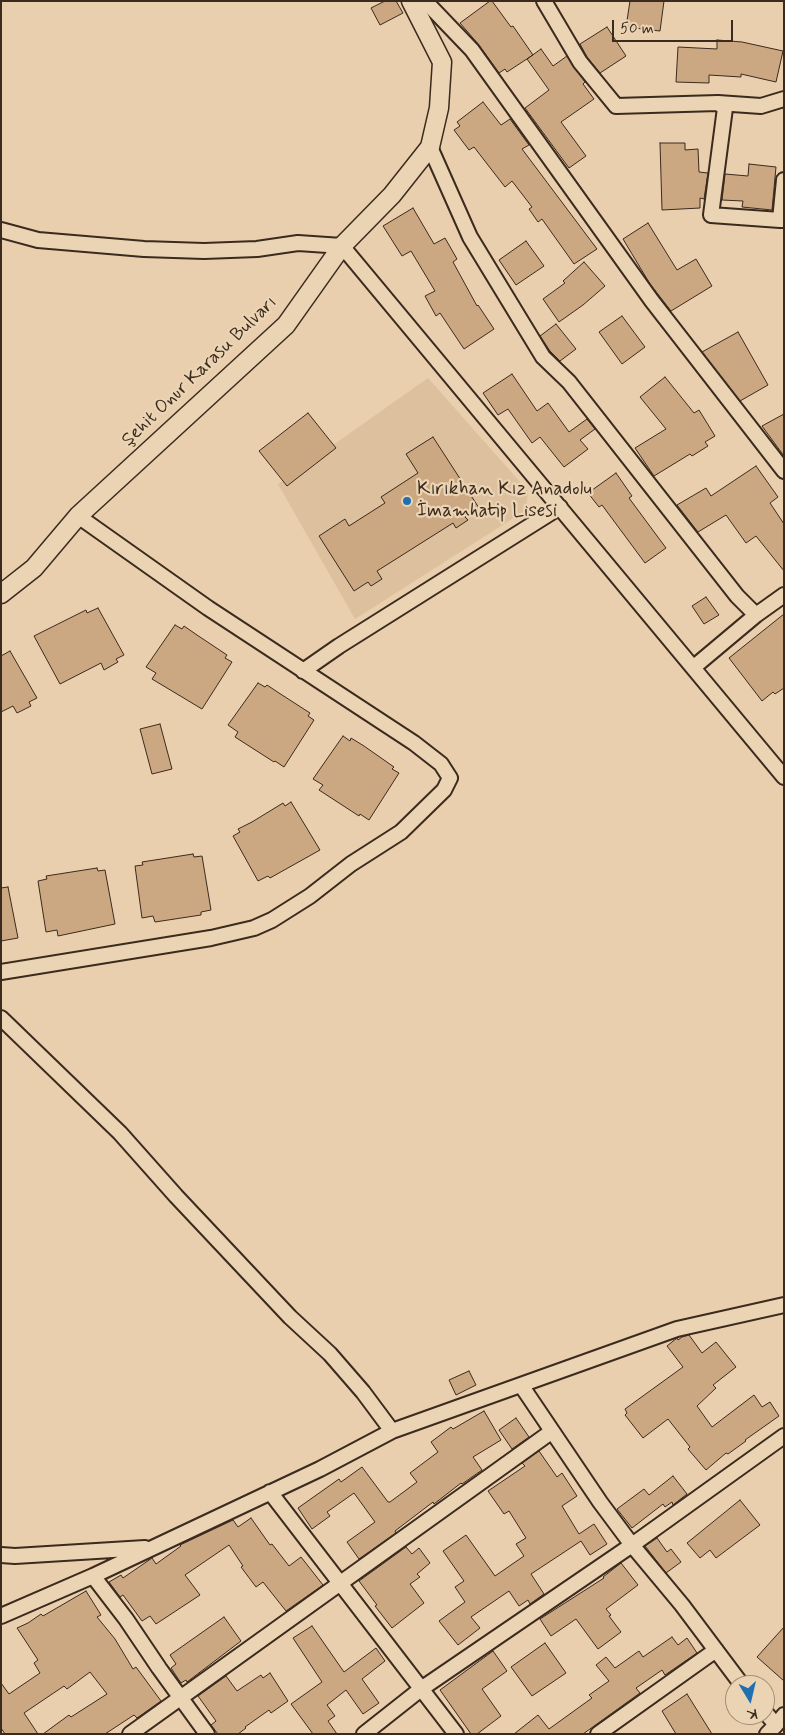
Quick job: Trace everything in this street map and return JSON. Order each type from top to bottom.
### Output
[{"type":"street","name":"Şehit Onur Karasu Bulvarı","points":[[1,594],[34,568],[78,516],[286,325],[342,246],[392,195],[430,147],[439,108],[442,62],[411,1]]},
{"type":"street","points":[[425,1],[472,50],[652,301],[784,471]]},
{"type":"street","points":[[544,1],[580,62],[616,106],[718,103],[761,106],[784,100]]},
{"type":"street","points":[[718,103],[724,108],[711,215],[782,220],[784,180]]},
{"type":"street","points":[[430,147],[470,238],[543,357],[569,382],[737,596],[756,615]]},
{"type":"street","points":[[1,230],[38,240],[144,250],[204,251],[298,243],[342,246],[784,777]]},
{"type":"street","points":[[303,670],[560,507]]},
{"type":"street","points":[[1,972],[210,938],[254,928],[272,920],[310,896],[351,864],[401,832],[444,790],[450,778],[441,764],[414,744],[208,608],[78,516]]},
{"type":"street","points":[[694,667],[756,615],[784,595]]},
{"type":"street","points":[[1,1018],[120,1133],[176,1196],[290,1317],[330,1354],[363,1392],[392,1431]]},
{"type":"street","points":[[1,1616],[93,1576],[320,1469],[392,1431],[677,1329],[784,1305]]},
{"type":"street","points":[[521,1385],[600,1502],[735,1675]]},
{"type":"street","points":[[130,1734],[551,1432]]},
{"type":"street","points":[[364,1734],[422,1689],[632,1545],[784,1436]]},
{"type":"street","points":[[270,1492],[456,1734]]},
{"type":"street","points":[[1,1555],[15,1556],[152,1548]]},
{"type":"street","points":[[93,1576],[126,1619],[207,1734]]},
{"type":"street","points":[[598,1734],[716,1650]]},
{"type":"shaded area","name":"Kırıkhan Kız Anadolu İmamhatip Lisesi","points":[[428,378],[528,491],[526,510],[355,619],[278,484]]},
{"type":"building","points":[[385,1],[396,1],[403,13],[380,25],[371,8]]},
{"type":"building","points":[[492,1],[511,27],[513,26],[533,55],[507,72],[505,69],[499,73],[460,23]]},
{"type":"building","points":[[630,1],[664,1],[660,31],[626,27]]},
{"type":"building","points":[[607,27],[626,56],[600,73],[587,57],[580,44]]},
{"type":"building","points":[[717,40],[742,42],[783,51],[776,82],[741,74],[741,77],[709,75],[709,83],[676,82],[678,47],[717,49]]},
{"type":"building","points":[[541,49],[553,66],[567,56],[594,99],[561,122],[586,156],[569,168],[525,108],[549,90],[527,59]]},
{"type":"building","points":[[483,102],[501,125],[510,119],[529,145],[522,149],[597,249],[574,264],[542,219],[538,222],[529,209],[532,207],[512,181],[505,187],[474,147],[469,150],[454,130],[460,126],[457,122]]},
{"type":"building","points":[[660,143],[685,143],[685,150],[698,149],[699,172],[708,173],[704,199],[700,198],[700,208],[662,210]]},
{"type":"building","points":[[749,164],[776,167],[772,210],[742,207],[743,201],[722,200],[725,174],[748,176]]},
{"type":"building","points":[[413,208],[434,244],[445,238],[457,259],[453,262],[477,306],[494,329],[464,349],[440,313],[436,316],[425,296],[435,291],[411,251],[402,256],[383,226]]},
{"type":"building","points":[[648,223],[677,270],[696,259],[712,286],[671,311],[650,284],[623,239]]},
{"type":"building","points":[[526,241],[544,266],[516,285],[499,260]]},
{"type":"building","points":[[584,262],[605,286],[559,322],[543,299],[565,283],[563,281]]},
{"type":"building","points":[[622,316],[645,347],[622,364],[599,332]]},
{"type":"building","points":[[556,324],[576,349],[560,361],[550,351],[540,336]]},
{"type":"building","points":[[738,332],[768,385],[740,401],[702,352]]},
{"type":"building","points":[[512,374],[537,411],[548,403],[569,432],[587,419],[595,429],[580,440],[588,449],[564,467],[540,437],[532,443],[508,409],[498,415],[483,393]]},
{"type":"building","points":[[665,377],[694,413],[699,410],[715,436],[705,442],[708,446],[692,456],[690,454],[654,476],[635,448],[666,429],[640,397]]},
{"type":"building","points":[[308,413],[336,448],[287,486],[259,451]]},
{"type":"building","points":[[784,414],[784,456],[762,426]]},
{"type":"building","name":"Kırıkhan Kız Anadolu İmamhatip Lisesi","points":[[433,437],[479,508],[465,517],[468,520],[456,528],[453,523],[377,571],[382,579],[371,586],[368,582],[354,591],[319,536],[345,519],[349,526],[385,503],[381,497],[418,473],[406,454]]},
{"type":"building","points":[[756,466],[778,497],[770,503],[784,524],[784,571],[756,536],[746,543],[726,515],[698,532],[677,505],[706,488],[711,496]]},
{"type":"building","points":[[616,473],[632,496],[629,498],[666,548],[645,563],[602,505],[599,507],[588,493]]},
{"type":"building","points":[[706,597],[719,615],[704,624],[692,606]]},
{"type":"building","points":[[98,608],[124,655],[116,659],[118,662],[104,670],[101,663],[60,684],[34,636],[86,610],[87,613]]},
{"type":"building","points":[[784,614],[784,688],[775,694],[773,692],[762,701],[729,658]]},
{"type":"building","points":[[175,625],[182,629],[184,626],[227,655],[225,658],[232,662],[202,709],[152,679],[156,673],[146,667]]},
{"type":"building","points":[[10,651],[37,698],[29,702],[31,706],[17,713],[13,706],[1,712],[1,656]]},
{"type":"building","points":[[258,683],[265,687],[267,685],[310,713],[308,716],[314,720],[284,767],[235,737],[238,732],[228,725]]},
{"type":"building","points":[[160,724],[172,769],[152,774],[140,729]]},
{"type":"building","points":[[343,736],[350,741],[351,738],[364,746],[394,767],[392,769],[399,773],[369,820],[360,814],[359,816],[319,790],[323,785],[313,779]]},
{"type":"building","points":[[291,802],[320,850],[270,878],[268,876],[258,881],[233,836],[240,832],[238,829],[283,803],[285,806]]},
{"type":"building","points":[[193,854],[194,857],[202,856],[211,910],[201,912],[201,915],[155,922],[153,916],[142,918],[135,866],[143,865],[142,862]]},
{"type":"building","points":[[97,868],[98,871],[105,870],[115,924],[58,936],[57,930],[46,932],[38,881],[47,879],[46,876]]},
{"type":"building","points":[[8,887],[18,938],[1,941],[1,888]]},
{"type":"building","points":[[689,1335],[702,1353],[716,1342],[736,1367],[713,1385],[716,1388],[697,1406],[712,1427],[754,1395],[762,1407],[770,1402],[779,1416],[728,1454],[726,1453],[706,1470],[688,1449],[690,1447],[668,1419],[643,1438],[625,1415],[627,1413],[625,1409],[683,1367],[667,1346],[677,1338],[678,1340]]},
{"type":"building","points":[[469,1371],[476,1385],[456,1395],[449,1380]]},
{"type":"building","points":[[484,1411],[501,1440],[473,1457],[482,1470],[461,1483],[434,1504],[433,1502],[395,1531],[396,1533],[359,1559],[347,1542],[375,1522],[354,1493],[327,1512],[330,1516],[312,1529],[298,1508],[339,1479],[341,1482],[362,1467],[388,1502],[390,1502],[417,1482],[410,1473],[438,1452],[431,1442],[451,1427],[453,1429]]},
{"type":"building","points":[[516,1418],[529,1437],[512,1449],[499,1430]]},
{"type":"building","points":[[539,1451],[557,1477],[562,1473],[577,1496],[562,1506],[579,1534],[594,1524],[607,1544],[590,1555],[581,1541],[531,1574],[544,1594],[530,1604],[528,1600],[519,1606],[509,1591],[471,1617],[480,1628],[458,1645],[439,1621],[465,1602],[455,1587],[464,1581],[443,1551],[466,1535],[495,1576],[524,1556],[516,1544],[526,1538],[509,1511],[504,1514],[488,1491],[525,1466],[522,1463]]},
{"type":"building","points":[[673,1476],[687,1494],[673,1505],[672,1502],[665,1507],[663,1504],[632,1528],[617,1509],[644,1489],[649,1495]]},
{"type":"building","points":[[740,1500],[760,1525],[716,1558],[710,1550],[700,1558],[687,1543]]},
{"type":"building","points":[[251,1518],[270,1545],[272,1544],[289,1566],[301,1557],[323,1585],[286,1611],[263,1582],[256,1587],[241,1567],[243,1566],[229,1545],[185,1575],[200,1595],[156,1624],[150,1616],[142,1621],[123,1595],[120,1597],[109,1582],[121,1575],[123,1578],[152,1558],[156,1564],[180,1545],[233,1520],[238,1527]]},
{"type":"building","points":[[657,1538],[667,1552],[671,1549],[681,1562],[666,1573],[645,1546]]},
{"type":"building","points":[[406,1547],[412,1554],[419,1548],[430,1563],[417,1574],[420,1577],[410,1584],[424,1603],[392,1628],[359,1581]]},
{"type":"building","points":[[621,1563],[638,1585],[606,1609],[621,1632],[598,1649],[576,1619],[551,1636],[540,1619],[604,1578]]},
{"type":"building","points":[[86,1591],[101,1615],[97,1617],[115,1639],[133,1669],[136,1667],[161,1701],[137,1718],[134,1715],[105,1734],[43,1734],[69,1715],[71,1717],[107,1694],[90,1672],[67,1689],[64,1686],[24,1713],[38,1734],[5,1734],[1,1728],[1,1683],[9,1694],[40,1673],[34,1663],[38,1660],[17,1628],[41,1614],[43,1616]]},
{"type":"building","points":[[224,1617],[241,1641],[187,1682],[186,1680],[181,1683],[171,1668],[176,1664],[170,1655]]},
{"type":"building","points":[[312,1626],[344,1672],[376,1648],[385,1661],[362,1679],[379,1703],[363,1714],[346,1690],[327,1705],[335,1716],[328,1721],[337,1734],[313,1734],[291,1704],[322,1682],[293,1638]]},
{"type":"building","points":[[784,1627],[784,1681],[757,1657]]},
{"type":"building","points":[[672,1637],[678,1645],[687,1638],[697,1653],[665,1675],[662,1670],[636,1688],[640,1693],[583,1734],[514,1734],[538,1715],[549,1729],[592,1698],[589,1695],[609,1681],[596,1665],[606,1657],[615,1668],[639,1651],[643,1657]]},
{"type":"building","points":[[545,1643],[566,1673],[532,1696],[511,1667]]},
{"type":"building","points":[[493,1651],[507,1671],[482,1689],[501,1716],[477,1734],[471,1734],[440,1690]]},
{"type":"building","points":[[270,1673],[288,1701],[271,1713],[269,1710],[238,1734],[218,1734],[211,1725],[216,1721],[198,1696],[226,1676],[237,1691],[261,1675],[263,1678]]},
{"type":"building","points":[[687,1694],[712,1734],[676,1734],[662,1711]]},
{"type":"place","name":"Kırıkhan Kız Anadolu İmamhatip Lisesi","points":[[407,501]]}]
